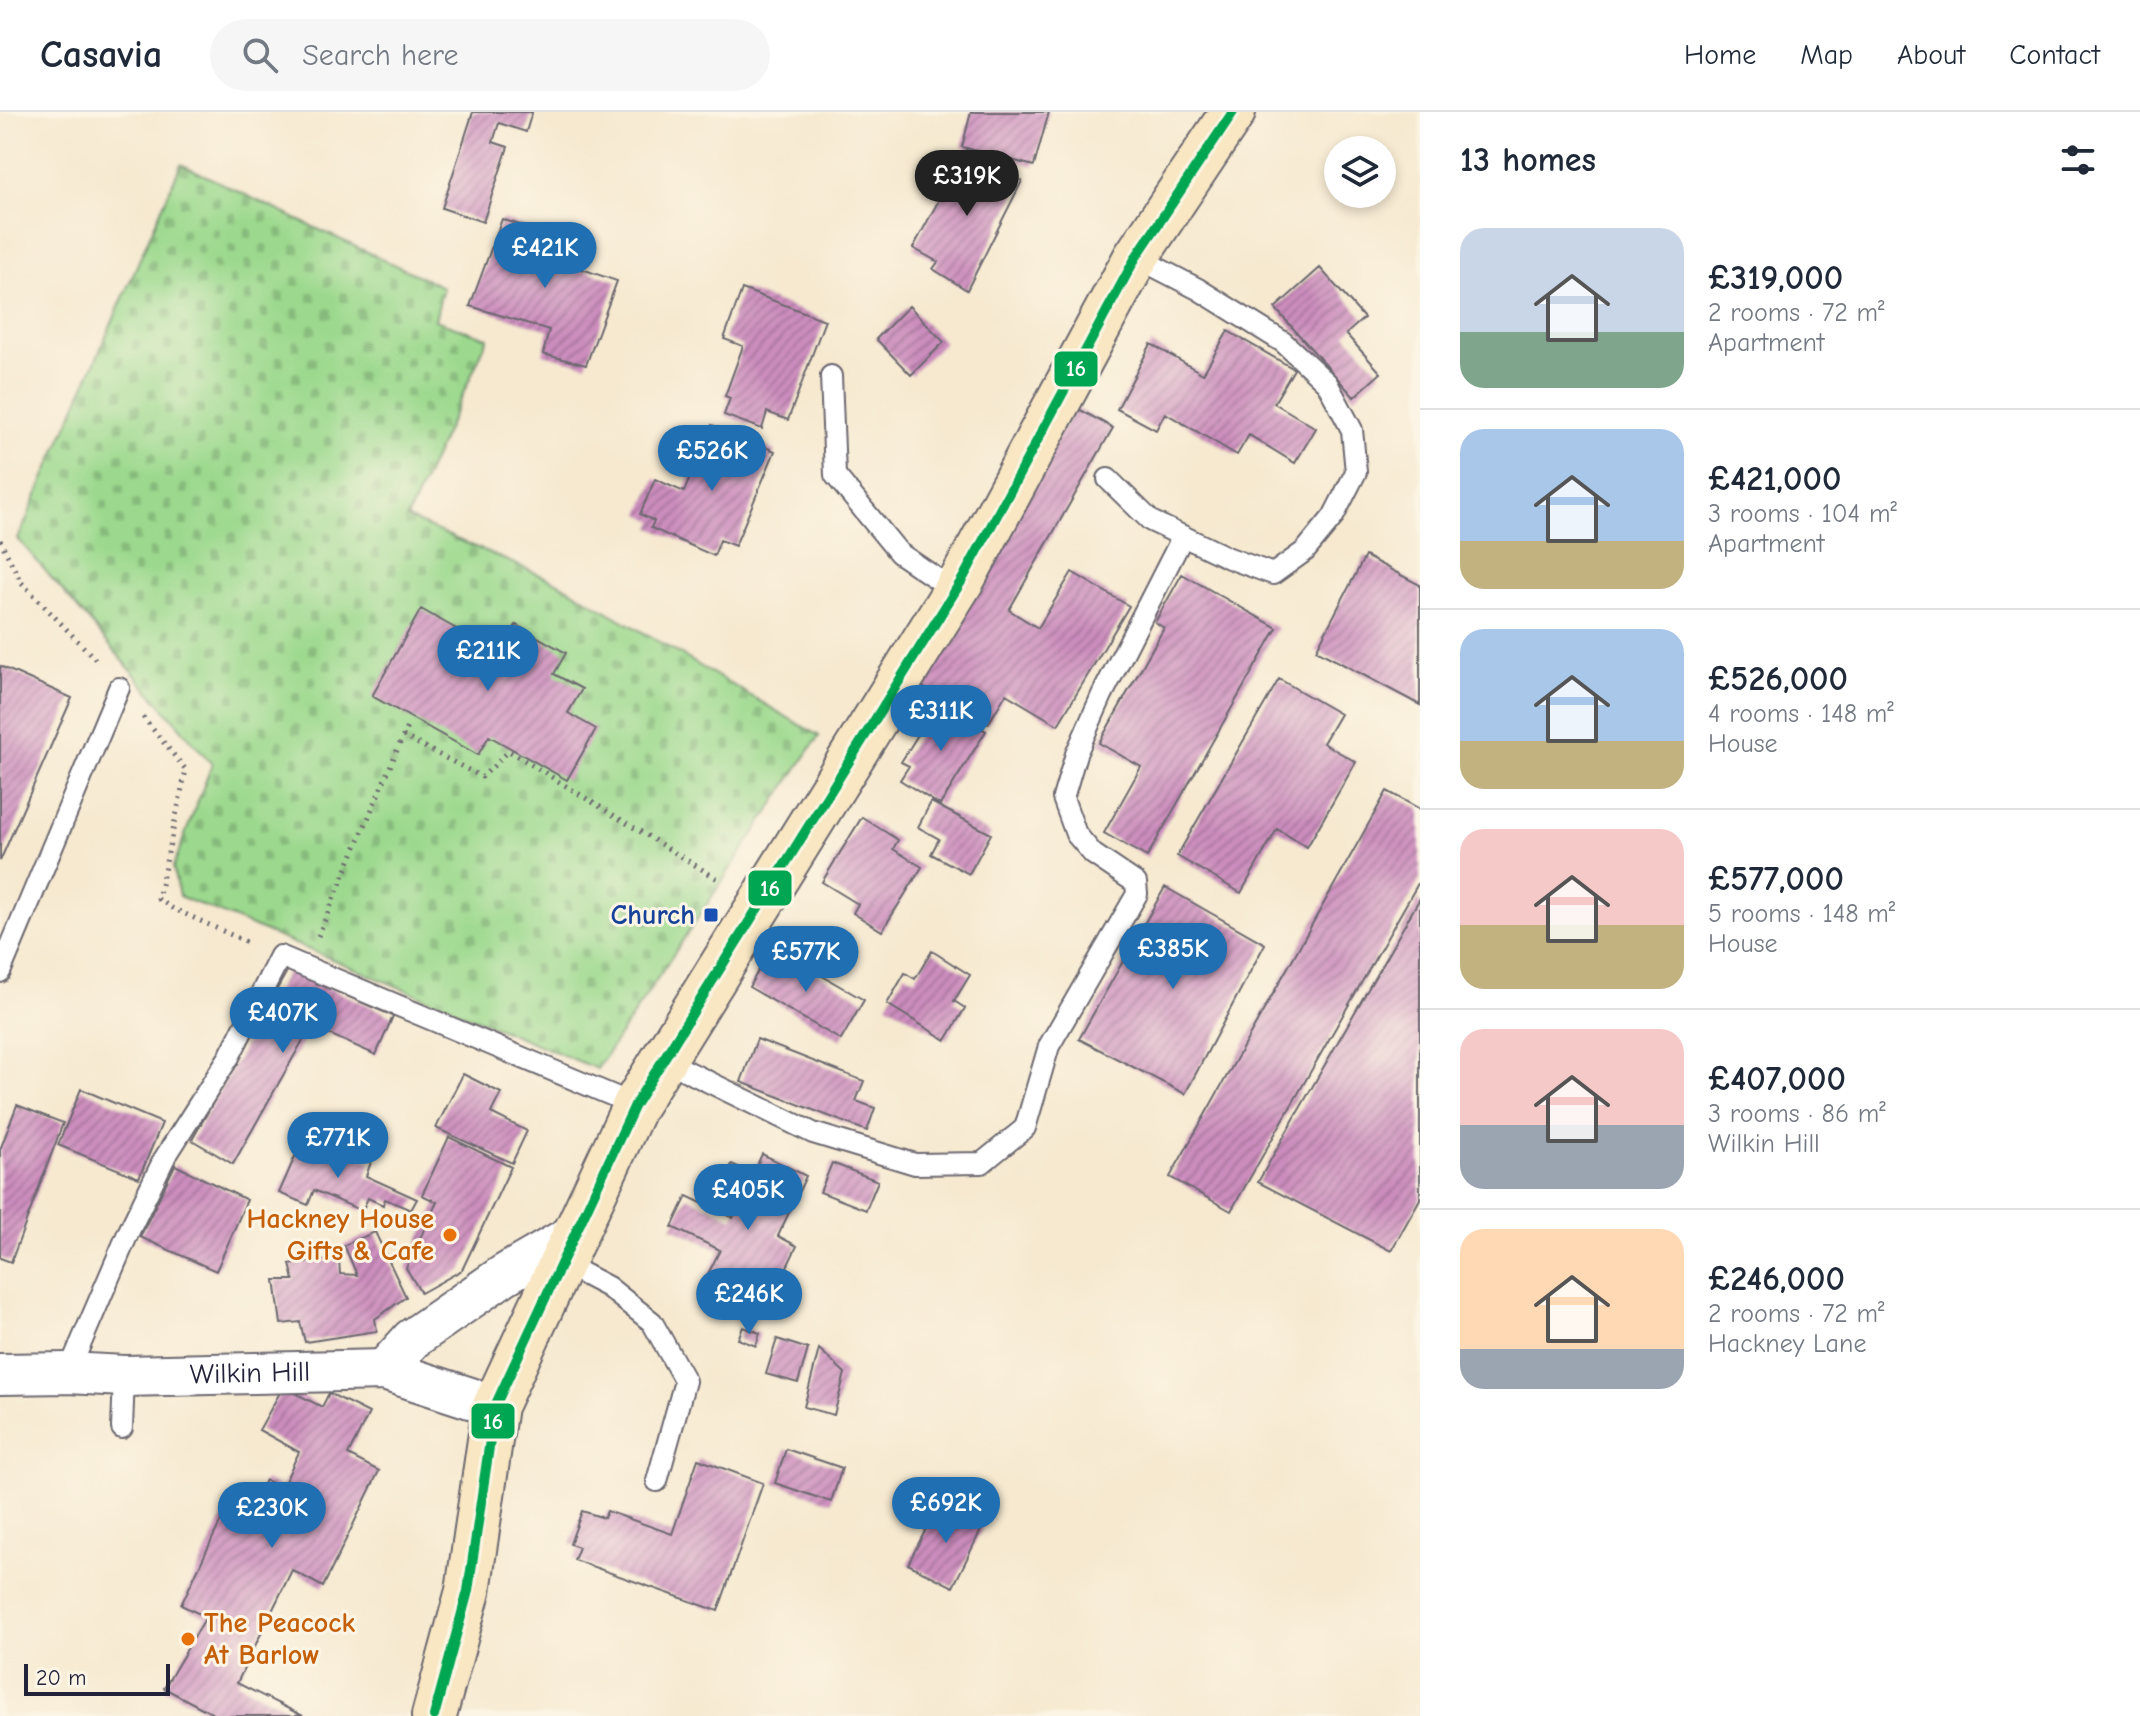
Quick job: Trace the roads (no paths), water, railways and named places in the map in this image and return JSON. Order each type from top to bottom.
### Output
[{"type":"main road","points":[[434,1716],[468,1591],[495,1406],[635,1105],[955,591],[1136,257],[1233,112]]},
{"type":"street","points":[[384,1370],[412,1339],[504,1275],[569,1248]]},
{"type":"street","name":"Wilkin Hill","points":[[0,1374],[124,1376],[384,1370],[495,1406]]},
{"type":"lane","points":[[1108,479],[1151,521],[1229,558],[1273,574],[1305,551],[1333,517],[1356,472],[1352,430],[1327,383],[1283,342],[1198,289],[1136,257]]},
{"type":"lane","points":[[831,376],[835,475],[899,553],[955,591]]},
{"type":"lane","points":[[664,1060],[813,1133],[915,1164],[982,1163],[1025,1128],[1049,1046],[1137,894],[1136,883],[1093,854],[1076,834],[1063,798],[1076,754],[1102,695],[1183,536]]},
{"type":"lane","points":[[0,972],[119,688]]},
{"type":"lane","points":[[68,1373],[129,1231],[164,1159],[229,1057],[280,956],[635,1105]]},
{"type":"lane","points":[[569,1248],[608,1287],[652,1322],[685,1381],[657,1481]]},
{"type":"lane","points":[[122,1428],[124,1376]]},
{"type":"place","name":"Church","points":[[711,915]]},
{"type":"place","name":"Hackney House Gifts & Cafe","points":[[450,1235]]},
{"type":"place","name":"The Peacock At Barlow","points":[[188,1639]]}]
